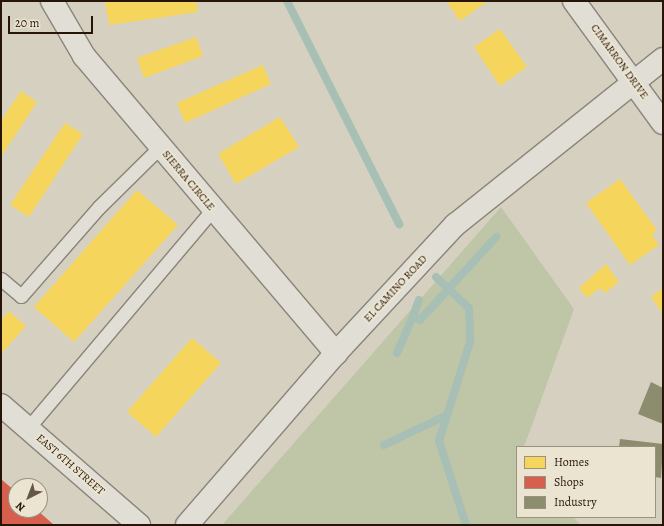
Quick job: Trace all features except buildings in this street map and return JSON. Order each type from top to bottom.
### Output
[{"type":"street","name":"SIERRA CIRCLE","points":[[52,1],[84,56],[336,353]]},
{"type":"street","name":"CIMARRON DRIVE","points":[[574,1],[663,123]]},
{"type":"street","name":"EL CAMINO ROAD","points":[[187,525],[336,353],[455,225],[663,59]]},
{"type":"street","name":"EAST 6TH STREET","points":[[1,405],[139,525]]},
{"type":"lane","points":[[1,279],[21,296],[99,207],[160,147]]},
{"type":"lane","points":[[28,428],[213,209]]},
{"type":"green space","points":[[501,207],[574,309],[524,446],[516,446],[516,518],[574,518],[581,525],[222,525]]},
{"type":"waterway","points":[[287,1],[399,224]]},
{"type":"waterway","points":[[419,300],[413,316],[420,320],[496,237]]},
{"type":"waterway","points":[[436,277],[469,308],[470,342],[439,441],[466,525]]},
{"type":"waterway","points":[[397,353],[413,316]]},
{"type":"waterway","points":[[384,445],[445,416]]}]
